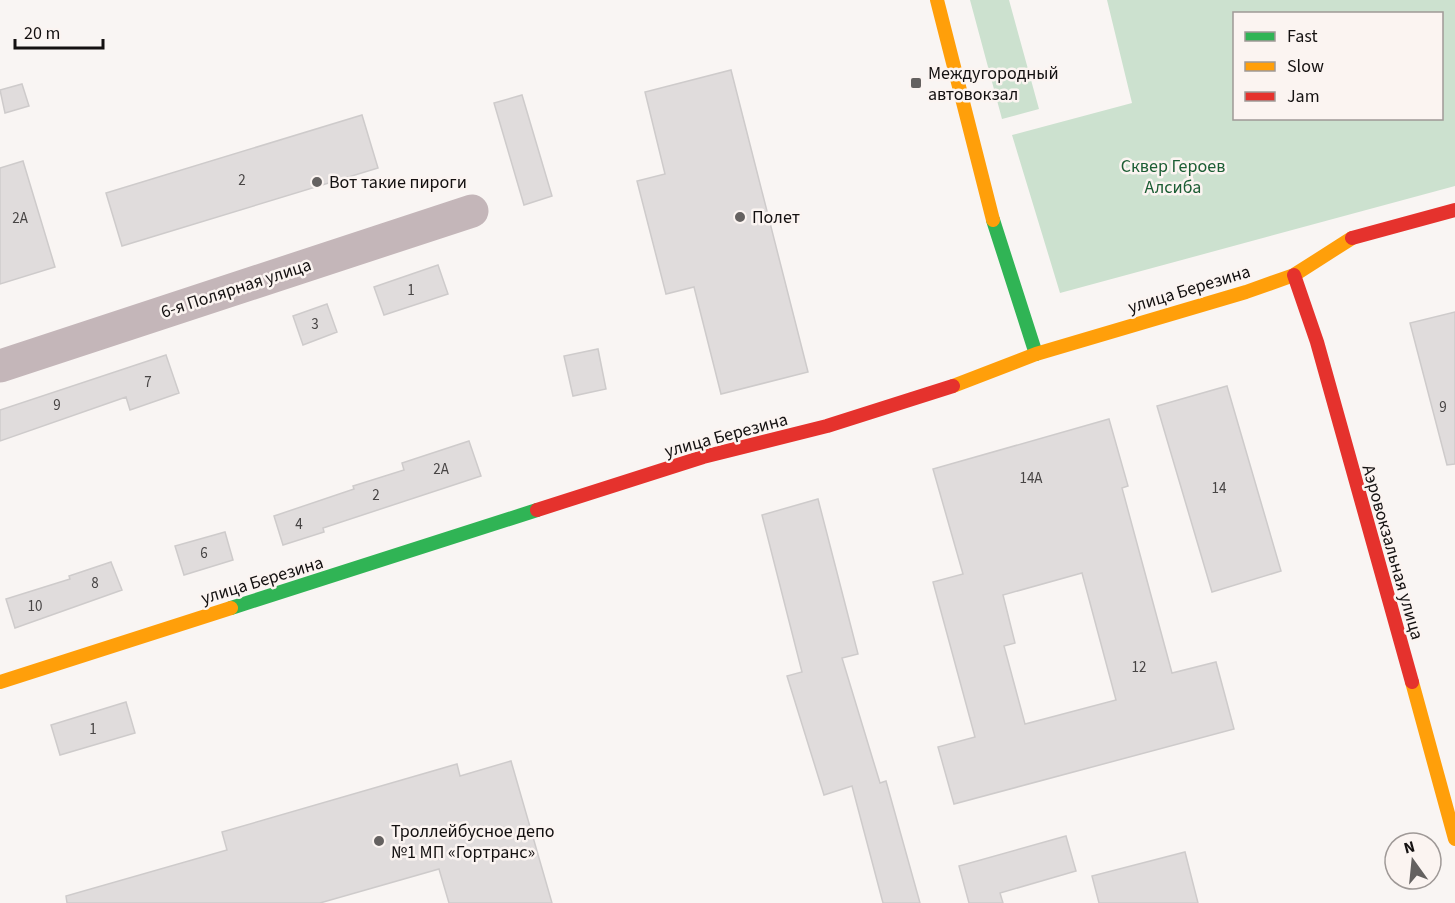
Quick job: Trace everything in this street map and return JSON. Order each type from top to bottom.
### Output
[{"type":"street","points":[[938,0],[990,210],[1036,354]]},
{"type":"street","name":"улица Березина","points":[[0,682],[692,461],[827,426],[923,397],[1036,354],[1246,292],[1294,275],[1348,239],[1455,210]]},
{"type":"street","name":"6-я Полярная улица","points":[[0,366],[472,211]]},
{"type":"street","name":"Аэровокзальная улица","points":[[1294,275],[1317,342],[1455,839]]},
{"type":"green space","points":[[970,0],[1009,0],[1039,109],[1002,119]]},
{"type":"green space","name":"Сквер Героев Алсиба","points":[[1107,0],[1455,0],[1455,186],[1060,293],[1012,135],[1132,103]]},
{"type":"building","points":[[731,70],[808,372],[721,394],[694,287],[666,294],[637,181],[665,174],[645,92]]},
{"type":"building","points":[[22,84],[29,106],[5,113],[0,90]]},
{"type":"building","points":[[522,95],[552,196],[524,205],[494,103]]},
{"type":"building","points":[[362,115],[378,168],[122,246],[106,193]]},
{"type":"building","points":[[23,161],[55,267],[0,284],[0,168]]},
{"type":"building","points":[[438,265],[448,294],[384,315],[374,287]]},
{"type":"building","points":[[327,304],[337,332],[303,345],[293,316]]},
{"type":"building","points":[[1455,312],[1455,464],[1447,465],[1410,323]]},
{"type":"building","points":[[598,349],[606,389],[573,396],[564,356]]},
{"type":"building","points":[[166,355],[179,393],[130,410],[126,397],[0,441],[0,410]]},
{"type":"building","points":[[1227,386],[1281,571],[1212,592],[1157,406]]},
{"type":"building","points":[[1109,419],[1128,486],[1122,488],[1172,673],[1216,662],[1234,729],[954,804],[938,747],[975,737],[933,582],[963,574],[933,469]],"holes":[[[1082,573],[1116,700],[1025,724],[1004,646],[1015,643],[1003,595]]]},
{"type":"building","points":[[469,441],[481,476],[323,528],[324,532],[283,545],[274,516],[354,489],[353,486],[404,470],[402,463]]},
{"type":"building","points":[[818,499],[858,654],[842,658],[880,783],[886,781],[920,903],[883,903],[852,786],[824,795],[787,676],[802,672],[762,515]]},
{"type":"building","points":[[225,532],[233,560],[184,575],[175,546]]},
{"type":"building","points":[[111,562],[122,590],[15,628],[6,599],[70,579],[69,576]]},
{"type":"building","points":[[126,702],[135,733],[60,755],[51,725]]},
{"type":"building","name":"Троллейбусное депо №1 МП «Гортранс»","points":[[511,761],[552,903],[449,903],[439,869],[320,903],[67,903],[66,896],[227,850],[222,832],[457,764],[460,776]]},
{"type":"building","points":[[1066,836],[1076,871],[1000,893],[1003,903],[969,903],[959,866]]},
{"type":"building","points":[[1185,852],[1198,903],[1099,903],[1092,876]]},
{"type":"traffic: fast","points":[[993,220],[1036,354]]},
{"type":"traffic: fast","points":[[231,608],[537,510]]},
{"type":"traffic: slow","points":[[937,0],[993,220]]},
{"type":"traffic: slow","points":[[953,386],[1036,354],[1246,292],[1294,275],[1352,238]]},
{"type":"traffic: slow","points":[[0,682],[231,608]]},
{"type":"traffic: slow","points":[[1412,682],[1455,839]]},
{"type":"traffic: jam","points":[[1352,238],[1455,210]]},
{"type":"traffic: jam","points":[[1294,275],[1317,342],[1412,682]]},
{"type":"traffic: jam","points":[[537,510],[703,457],[827,426],[953,386]]},
{"type":"place","name":"Междугородный автовокзал","points":[[916,83]]},
{"type":"place","name":"Вот такие пироги","points":[[317,182]]},
{"type":"place","name":"Полет","points":[[740,217]]},
{"type":"place","name":"Троллейбусное депо №1 МП «Гортранс»","points":[[379,841]]}]
